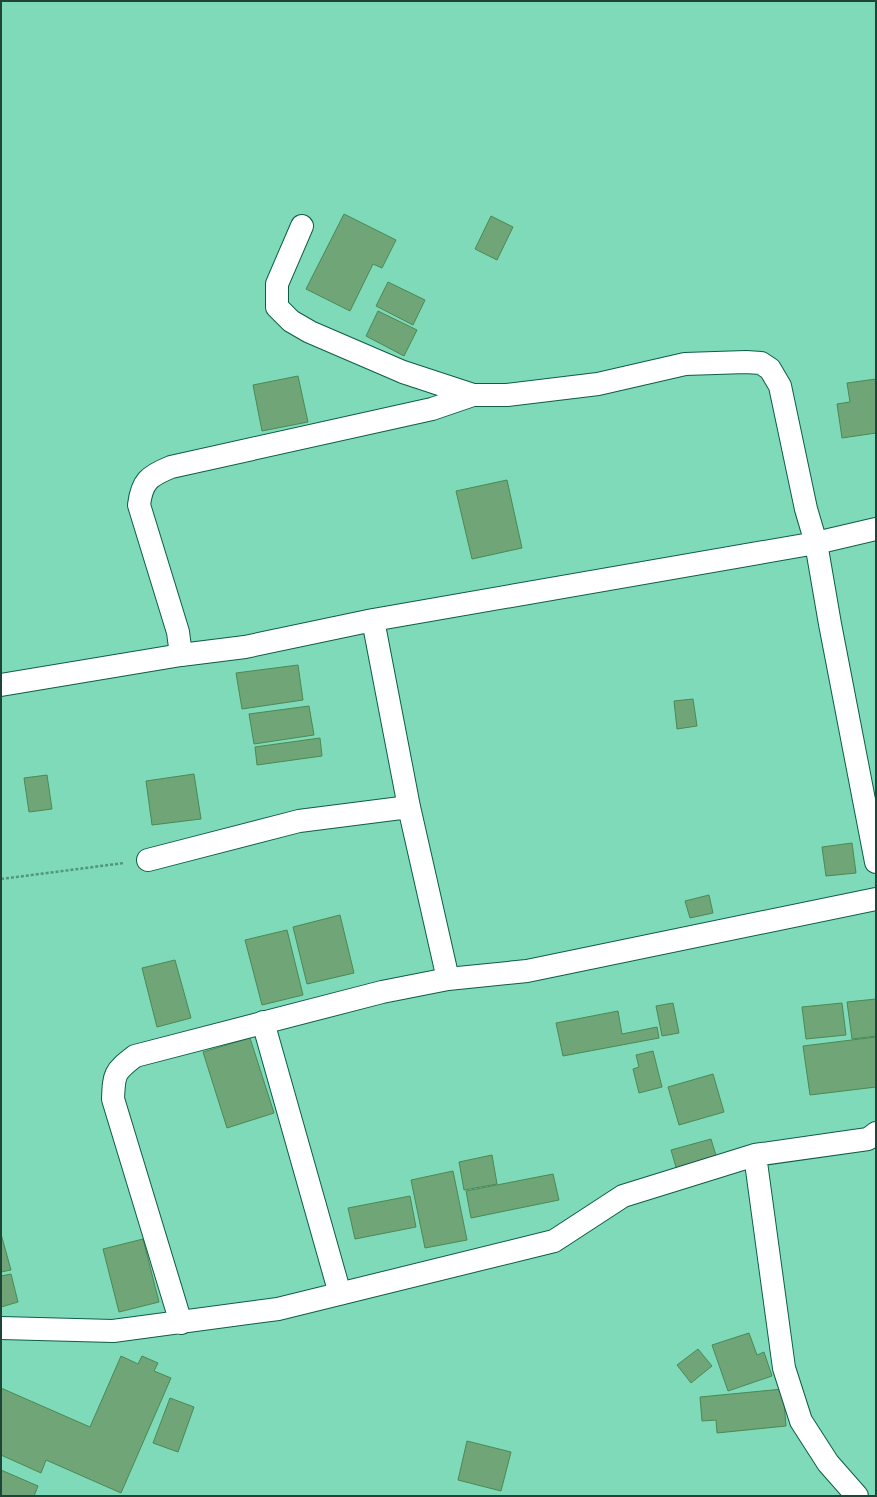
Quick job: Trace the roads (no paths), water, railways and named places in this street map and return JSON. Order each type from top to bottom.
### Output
[{"type":"street","points":[[302,226],[277,284],[277,307],[291,321],[310,332],[403,372],[473,395],[508,395],[598,384],[685,364],[746,362],[761,363],[770,369],[780,386],[806,509],[816,543],[830,624],[876,862]]},
{"type":"street","points":[[181,656],[178,632],[138,505],[140,492],[146,482],[156,473],[171,467],[432,409],[473,395]]},
{"type":"street","points":[[1,685],[244,647],[373,620],[816,543],[876,529]]},
{"type":"street","points":[[373,620],[409,807],[448,979]]},
{"type":"street","points":[[148,860],[299,820],[409,807]]},
{"type":"street","points":[[181,1323],[113,1099],[114,1079],[119,1068],[135,1056],[382,992],[448,979],[527,971],[876,899]]},
{"type":"street","points":[[264,1022],[340,1294]]},
{"type":"street","points":[[1,1328],[113,1332],[278,1309],[554,1241],[623,1196],[755,1155],[868,1139],[876,1133]]},
{"type":"street","points":[[755,1155],[767,1227],[778,1329],[784,1368],[801,1421],[828,1463],[857,1496]]}]
